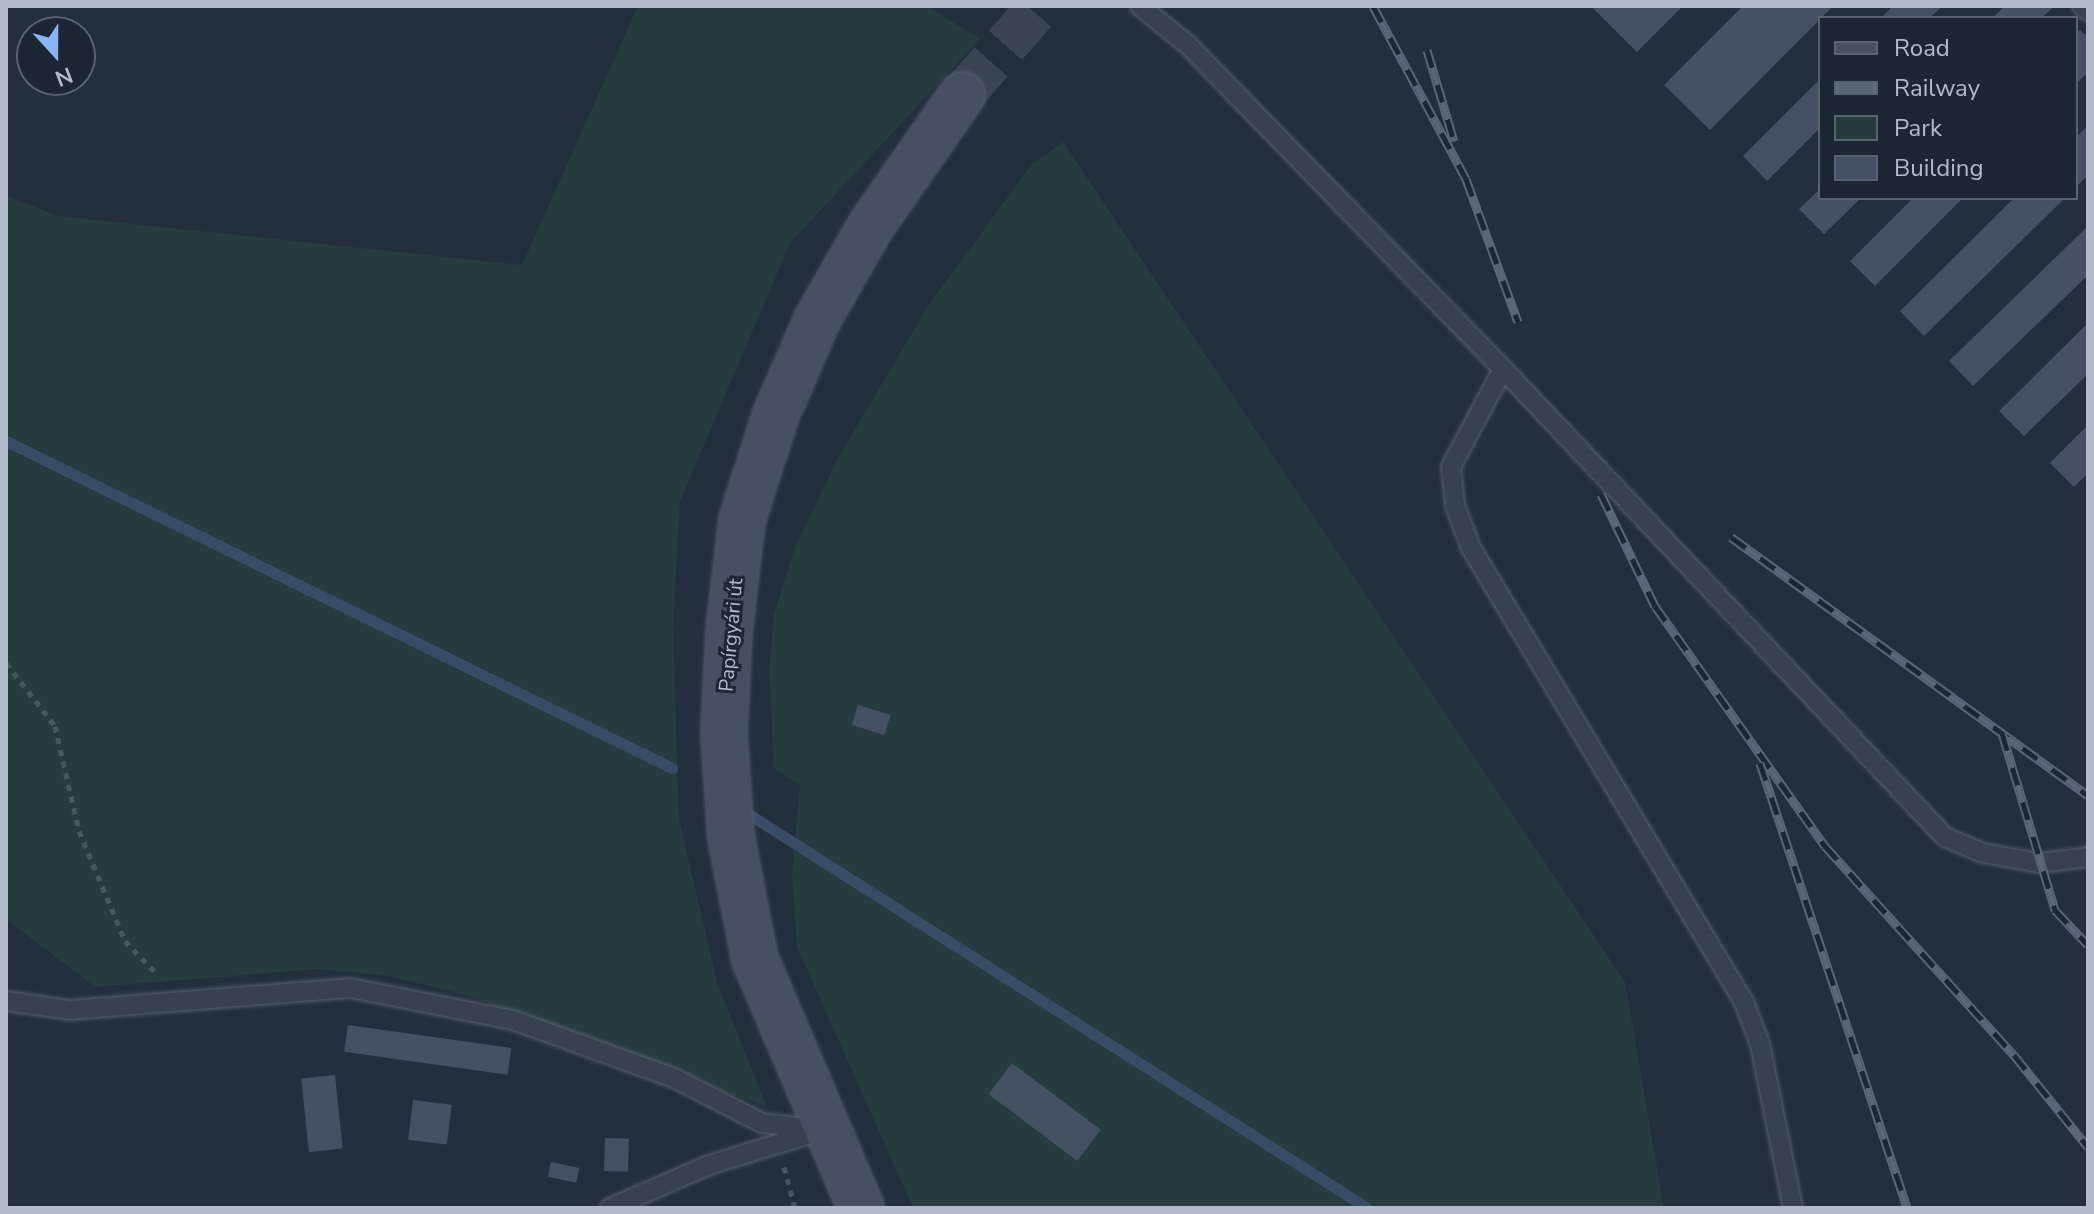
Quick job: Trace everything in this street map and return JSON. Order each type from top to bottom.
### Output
[{"type":"street","name":"Papírgyári út","points":[[861,1208],[824,1130],[755,960],[731,837],[724,733],[729,632],[742,520],[775,417],[817,320],[870,227],[962,95]]},
{"type":"lane","points":[[1140,6],[1187,44],[1503,369],[1945,837],[1983,853],[2040,863],[2087,858]]},
{"type":"lane","points":[[2082,6],[2088,11]]},
{"type":"lane","points":[[1503,369],[1451,467],[1455,506],[1471,548],[1744,1002],[1760,1044],[1793,1208]]},
{"type":"lane","points":[[6,1001],[70,1010],[350,988],[513,1020],[674,1078],[762,1123],[824,1130]]},
{"type":"lane","points":[[610,1208],[709,1165],[824,1130]]},
{"type":"path","points":[[6,663],[55,726],[79,831],[125,941],[193,1001]]},
{"type":"green space","points":[[638,6],[927,6],[980,39],[790,243],[680,501],[673,627],[679,819],[718,986],[767,1107],[470,996],[388,976],[317,969],[95,987],[6,919],[6,196],[58,216],[522,265]]},
{"type":"green space","points":[[1063,142],[1625,982],[1664,1208],[913,1208],[797,947],[792,876],[800,785],[774,768],[769,671],[774,614],[795,547],[839,456],[930,303],[1032,164]]},
{"type":"building","points":[[1591,6],[1683,6],[1637,52]]},
{"type":"building","points":[[1743,6],[1833,6],[1823,16],[1818,16],[1818,21],[1710,130],[1664,85]]},
{"type":"building","points":[[1893,6],[1942,6],[1932,16],[1883,16]]},
{"type":"building","points":[[2005,6],[2054,6],[2044,16],[1994,16]]},
{"type":"building","points":[[2080,30],[2088,37],[2088,72],[2078,82]]},
{"type":"building","points":[[1818,81],[1818,130],[1767,181],[1743,156]]},
{"type":"building","points":[[2088,126],[2088,175],[2078,185],[2078,135]]},
{"type":"building","points":[[1818,191],[1818,200],[1859,200],[1824,234],[1799,209]]},
{"type":"building","points":[[1911,200],[1961,200],[1875,286],[1850,261]]},
{"type":"building","points":[[2012,200],[2063,200],[1924,336],[1900,311]]},
{"type":"building","points":[[2088,226],[2088,275],[1973,386],[1949,361]]},
{"type":"building","points":[[2088,323],[2088,374],[2024,436],[1999,411]]},
{"type":"building","points":[[2088,425],[2088,473],[2074,487],[2050,463]]},
{"type":"building","points":[[858,705],[891,715],[884,735],[852,725]]},
{"type":"building","points":[[348,1025],[511,1048],[508,1075],[344,1052]]},
{"type":"building","points":[[1012,1063],[1101,1130],[1077,1161],[989,1094]]},
{"type":"building","points":[[335,1075],[343,1149],[309,1152],[301,1079]]},
{"type":"building","points":[[413,1100],[452,1105],[447,1144],[408,1140]]},
{"type":"building","points":[[605,1138],[629,1139],[628,1172],[604,1171]]},
{"type":"building","points":[[551,1162],[579,1168],[576,1183],[548,1177]]},
{"type":"waterway","points":[[6,441],[672,768]]},
{"type":"waterway","points":[[747,813],[1367,1208]]},
{"type":"tunnel","points":[[962,95],[1040,6]]},
{"type":"railway","points":[[1373,6],[1466,179],[1518,322]]},
{"type":"railway","points":[[1427,50],[1454,141]]},
{"type":"railway","points":[[1601,494],[1655,606],[1825,846],[2014,1055],[2088,1147]]},
{"type":"railway","points":[[1731,537],[2088,795]]},
{"type":"railway","points":[[2002,733],[2055,910],[2088,945]]},
{"type":"railway","points":[[1760,763],[1907,1208]]}]
